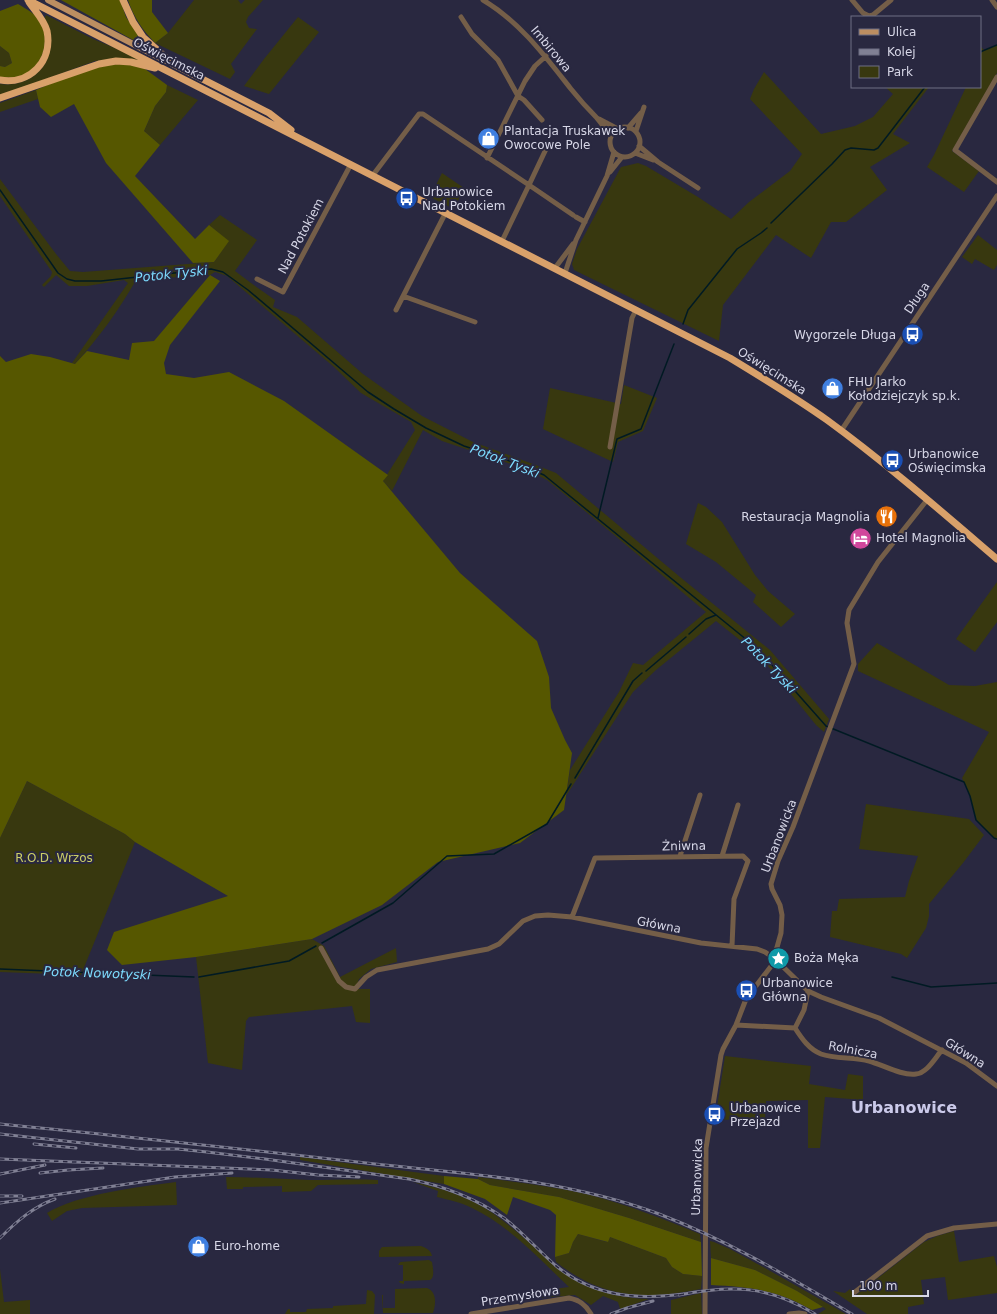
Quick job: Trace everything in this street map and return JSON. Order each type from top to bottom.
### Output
[{"type":"highway","name":"Oświęcimska","points":[[28,0],[724,355],[781,388],[841,431],[888,467],[997,560]]},
{"type":"highway","points":[[0,80],[9,82],[30,76],[40,66],[47,51],[48,40],[43,21],[28,0]]},
{"type":"highway","points":[[123,0],[133,22],[143,37],[173,64]]},
{"type":"highway","points":[[0,98],[99,64],[131,62],[168,71]]},
{"type":"highway","name":"Oświęcimska","points":[[173,64],[276,117],[300,138]]},
{"type":"main road","name":"Oświęcimska","points":[[48,0],[173,64]]},
{"type":"street","name":"Imbirowa","points":[[483,0],[507,16],[523,31],[546,56],[585,107],[596,117],[611,136]]},
{"type":"street","points":[[852,0],[864,13],[869,16],[873,15],[891,0]]},
{"type":"street","points":[[992,0],[997,7]]},
{"type":"street","points":[[461,18],[472,34],[498,60],[518,96],[524,100],[542,120]]},
{"type":"street","points":[[487,158],[525,81],[535,66],[546,56]]},
{"type":"street","points":[[997,77],[955,150],[997,182]]},
{"type":"street","points":[[628,128],[644,109],[636,132]]},
{"type":"street","points":[[373,175],[419,114],[423,114],[585,222]]},
{"type":"street","name":"Imbirowa","points":[[596,117],[618,129]]},
{"type":"street","points":[[628,128],[636,132],[640,140],[639,146],[635,153],[631,156],[622,156],[614,152],[610,145],[611,136],[618,129],[628,128]]},
{"type":"street","points":[[639,146],[658,162],[698,188]]},
{"type":"street","points":[[502,241],[546,147]]},
{"type":"street","points":[[565,273],[576,240],[607,176],[614,152]]},
{"type":"street","points":[[635,153],[658,162]]},
{"type":"street","points":[[607,176],[622,156]]},
{"type":"street","name":"Nad Potokiem","points":[[257,279],[282,292],[351,164]]},
{"type":"street","name":"Długa","points":[[841,431],[997,196]]},
{"type":"street","points":[[396,310],[446,212]]},
{"type":"street","points":[[555,268],[576,240]]},
{"type":"street","points":[[403,296],[475,322]]},
{"type":"street","points":[[610,447],[632,318],[636,310]]},
{"type":"street","name":"Urbanowicka","points":[[705,1314],[706,1148],[721,1055],[748,996],[775,959],[781,933],[782,915],[780,905],[771,884],[778,862],[793,827],[854,664],[847,623],[849,610],[878,562],[927,500]]},
{"type":"street","points":[[680,856],[700,795]]},
{"type":"street","points":[[722,856],[738,805]]},
{"type":"street","name":"Żniwna","points":[[572,917],[595,858],[743,856],[748,861],[734,899],[732,946]]},
{"type":"street","name":"Główna","points":[[321,948],[340,981],[346,987],[355,989],[366,977],[377,970],[488,949],[499,944],[522,921],[536,916],[548,915],[572,917],[700,943],[760,950],[775,959],[808,991],[880,1018],[966,1063],[997,1086]]},
{"type":"street","points":[[736,1025],[795,1028],[804,1010],[808,991]]},
{"type":"street","name":"Rolnicza","points":[[795,1028],[805,1043],[821,1054],[868,1060],[907,1074],[917,1074],[926,1069],[932,1064],[942,1050]]},
{"type":"street","points":[[855,1292],[927,1236],[954,1228],[997,1224]]},
{"type":"street","name":"Przemysłowa","points":[[471,1314],[570,1298],[583,1304],[591,1314]]},
{"type":"street","points":[[789,1314],[805,1314]]},
{"type":"green space","points":[[194,0],[238,0],[241,4],[245,0],[263,0],[248,17],[246,22],[249,28],[257,29],[231,64],[235,72],[230,79],[155,43],[168,33]]},
{"type":"green space","points":[[46,15],[145,63],[112,60],[95,61],[0,96],[0,84],[15,84],[29,79],[41,69],[45,63],[48,56],[44,19]]},
{"type":"green space","points":[[298,17],[319,32],[269,94],[244,86],[264,59]]},
{"type":"green space","points":[[997,45],[997,73],[952,151],[979,171],[964,192],[927,167],[966,88],[981,88],[981,47],[984,50]]},
{"type":"green space","points":[[0,46],[9,53],[12,63],[5,67],[0,66]]},
{"type":"green space","points":[[764,72],[821,134],[855,126],[873,117],[893,94],[886,88],[928,88],[893,134],[910,143],[870,167],[887,190],[846,222],[831,222],[811,258],[776,235],[723,305],[719,341],[574,270],[572,264],[577,249],[621,167],[638,163],[646,166],[698,197],[731,219],[749,202],[790,171],[802,154],[750,99]]},
{"type":"green space","points":[[167,85],[198,100],[160,145],[144,131],[155,106],[166,92]]},
{"type":"green space","points":[[36,90],[38,99],[0,112],[0,103]]},
{"type":"green space","points":[[442,173],[464,188],[454,209],[430,197]]},
{"type":"green space","points":[[0,179],[70,271],[83,272],[214,262],[228,241],[209,225],[220,215],[257,240],[235,271],[275,300],[273,307],[297,317],[363,374],[422,416],[473,442],[556,473],[770,650],[829,719],[824,732],[816,725],[760,656],[716,621],[656,670],[633,692],[566,796],[570,770],[619,692],[633,663],[643,665],[706,612],[547,480],[523,468],[442,441],[423,430],[392,491],[383,481],[415,430],[411,422],[361,393],[334,367],[227,276],[215,272],[210,275],[136,280],[108,324],[75,364],[72,363],[128,283],[124,280],[87,286],[69,286],[56,275],[44,287],[42,285],[51,276],[52,272],[0,196]]},
{"type":"green space","points":[[978,235],[997,250],[997,265],[994,270],[975,259],[972,264],[962,257]]},
{"type":"green space","points":[[624,385],[657,398],[643,431],[618,442],[613,462],[543,429],[550,388],[621,404]]},
{"type":"green space","points":[[698,503],[706,507],[722,522],[755,575],[768,591],[795,614],[781,627],[753,602],[756,595],[716,562],[686,544]]},
{"type":"green space","points":[[997,582],[997,622],[975,652],[956,639]]},
{"type":"green space","points":[[877,643],[949,685],[975,686],[997,682],[997,839],[994,838],[976,820],[970,796],[962,778],[989,732],[858,671],[858,664]]},
{"type":"green space","name":"R.O.D. Wrzos","points":[[27,781],[125,834],[135,842],[81,975],[0,972],[0,838]]},
{"type":"green space","points":[[866,804],[969,819],[984,835],[929,904],[929,916],[926,928],[907,958],[901,954],[830,937],[832,911],[837,911],[839,899],[905,897],[918,856],[859,849]]},
{"type":"green space","points":[[312,939],[324,946],[340,977],[396,948],[397,962],[371,969],[359,979],[356,989],[370,989],[370,1023],[356,1022],[352,1006],[249,1017],[246,1021],[242,1070],[208,1063],[196,957]]},
{"type":"green space","points":[[725,1056],[811,1066],[809,1084],[845,1090],[848,1074],[863,1076],[863,1100],[825,1097],[820,1148],[808,1148],[808,1100],[766,1101],[765,1119],[715,1120]]},
{"type":"green space","points":[[300,1157],[444,1176],[444,1184],[300,1160]]},
{"type":"green space","points":[[226,1177],[310,1180],[378,1180],[378,1184],[318,1185],[311,1191],[282,1192],[282,1186],[227,1189]]},
{"type":"green space","points":[[478,1177],[562,1189],[618,1203],[700,1234],[701,1242],[559,1197],[490,1185],[478,1179]]},
{"type":"green space","points":[[176,1182],[177,1205],[82,1208],[67,1211],[52,1221],[47,1213],[60,1206],[92,1196]]},
{"type":"green space","points":[[413,1182],[435,1187],[455,1194],[485,1208],[514,1229],[563,1272],[578,1282],[618,1296],[649,1299],[620,1309],[618,1302],[603,1296],[591,1305],[575,1295],[542,1298],[539,1291],[569,1287],[524,1244],[486,1215],[455,1201],[437,1197],[438,1191]]},
{"type":"green space","points":[[954,1231],[959,1262],[994,1256],[997,1267],[997,1293],[948,1300],[945,1277],[921,1280],[924,1304],[908,1307],[908,1314],[867,1314],[833,1291],[845,1293],[850,1289],[855,1296],[924,1242]]},
{"type":"green space","points":[[578,1234],[607,1242],[610,1237],[666,1258],[672,1267],[683,1274],[702,1276],[701,1289],[681,1293],[643,1295],[625,1294],[608,1290],[591,1283],[573,1274],[556,1262],[555,1257],[569,1253]]},
{"type":"green space","points":[[710,1241],[730,1249],[846,1314],[818,1314],[826,1309],[797,1291],[755,1270],[711,1258]]},
{"type":"green space","points":[[421,1246],[426,1248],[432,1256],[379,1257],[379,1251],[382,1247]]},
{"type":"green space","points":[[429,1260],[432,1262],[432,1279],[404,1281],[404,1284],[400,1283],[399,1281],[403,1281],[403,1265],[398,1265],[400,1262]]},
{"type":"green space","points":[[0,1269],[4,1302],[30,1300],[30,1314],[0,1314]]},
{"type":"green space","points":[[427,1288],[433,1292],[435,1299],[433,1313],[383,1313],[382,1295],[383,1308],[395,1308],[395,1289]]},
{"type":"green space","points":[[367,1290],[372,1291],[375,1295],[374,1314],[285,1314],[288,1309],[290,1309],[290,1312],[306,1312],[307,1309],[366,1304]]},
{"type":"green space","points":[[701,1293],[702,1314],[671,1314],[671,1300]]},
{"type":"shaded area","points":[[61,0],[120,0],[126,17],[138,35],[135,41]]},
{"type":"shaded area","points":[[128,0],[152,0],[152,12],[168,33],[155,43],[139,23]]},
{"type":"shaded area","points":[[18,4],[33,13],[38,18],[45,35],[45,43],[40,59],[31,71],[18,77],[0,77],[0,66],[5,67],[12,63],[9,53],[0,46],[0,11]]},
{"type":"shaded area","points":[[117,64],[141,66],[167,85],[166,92],[155,106],[144,131],[160,145],[135,176],[195,239],[209,225],[229,241],[214,262],[193,263],[106,163],[74,104],[51,117],[40,107],[36,90],[85,71]]},
{"type":"shaded area","points":[[210,275],[220,281],[170,345],[164,363],[166,374],[194,378],[229,372],[284,401],[388,475],[383,481],[460,573],[537,641],[549,677],[551,708],[572,753],[564,810],[520,843],[438,862],[382,905],[312,939],[196,957],[122,965],[107,950],[114,932],[228,896],[135,842],[125,834],[27,781],[0,838],[0,356],[6,362],[31,354],[50,357],[75,364],[87,351],[129,360],[132,343],[154,341]]},
{"type":"shaded area","points":[[444,1176],[478,1179],[490,1185],[559,1197],[701,1242],[702,1276],[683,1274],[672,1267],[666,1258],[610,1237],[608,1242],[578,1234],[569,1253],[555,1257],[556,1215],[550,1210],[513,1197],[507,1215],[485,1199],[444,1184]]},
{"type":"shaded area","points":[[711,1258],[755,1270],[797,1291],[823,1307],[812,1310],[788,1298],[764,1291],[711,1285]]},
{"type":"waterway","points":[[981,52],[997,45]]},
{"type":"waterway","points":[[771,223],[845,150],[851,148],[874,150],[878,148],[924,88]]},
{"type":"waterway","name":"Potok Tyski","points":[[0,190],[58,273],[67,279],[75,281],[101,281],[211,269],[223,272],[248,290],[368,392],[394,409],[426,428],[464,446],[510,461],[544,475],[758,649],[826,726],[964,782],[970,796],[976,820],[994,838],[997,839]]},
{"type":"waterway","points":[[683,324],[688,310],[737,249],[767,228]]},
{"type":"waterway","points":[[598,518],[617,439],[641,429],[674,344]]},
{"type":"waterway","points":[[689,634],[706,619],[716,615]]},
{"type":"waterway","points":[[646,671],[686,637]]},
{"type":"waterway","points":[[575,778],[633,681],[642,673]]},
{"type":"waterway","points":[[322,943],[393,903],[447,856],[494,854],[547,824],[571,784]]},
{"type":"waterway","points":[[199,977],[289,961],[316,946]]},
{"type":"waterway","name":"Potok Nowotyski","points":[[0,969],[194,977]]},
{"type":"waterway","points":[[892,977],[931,987],[997,983]]},
{"type":"railway","points":[[0,1124],[483,1175],[590,1193],[625,1202],[659,1214],[709,1235],[781,1273],[852,1314]]},
{"type":"railway","points":[[0,1134],[138,1149],[178,1149],[207,1152],[409,1179],[435,1185],[482,1204],[504,1218],[555,1265],[570,1276],[585,1284],[600,1290],[633,1296],[667,1296],[684,1294]]},
{"type":"railway","points":[[34,1144],[76,1148]]},
{"type":"railway","points":[[0,1159],[272,1170],[318,1175],[359,1177]]},
{"type":"railway","points":[[0,1174],[45,1165]]},
{"type":"railway","points":[[40,1173],[103,1168]]},
{"type":"railway","points":[[0,1203],[175,1177],[232,1173]]},
{"type":"railway","points":[[0,1196],[22,1196]]},
{"type":"railway","points":[[0,1238],[26,1215],[47,1202],[55,1199]]},
{"type":"railway","points":[[679,1295],[716,1290],[749,1290],[781,1297],[798,1304],[815,1314]]},
{"type":"railway","points":[[611,1314],[653,1301]]},
{"type":"place","name":"Plantacja Truskawek Owocowe Pole","points":[[488,138]]},
{"type":"place","name":"Urbanowice Nad Potokiem","points":[[407,199]]},
{"type":"place","name":"Wygorzele Długa","points":[[912,335]]},
{"type":"place","name":"FHU Jarko Kołodziejczyk sp.k.","points":[[833,389]]},
{"type":"place","name":"Urbanowice Oświęcimska","points":[[893,461]]},
{"type":"place","name":"Restauracja Magnolia","points":[[886,517]]},
{"type":"place","name":"Hotel Magnolia","points":[[860,538]]},
{"type":"place","name":"Boża Męka","points":[[779,958]]},
{"type":"place","name":"Urbanowice Główna","points":[[747,990]]},
{"type":"place","name":"Urbanowice Przejazd","points":[[715,1115]]},
{"type":"place","name":"Euro-home","points":[[199,1246]]},
{"type":"district","name":"Urbanowice","points":[[904,1107]]}]
